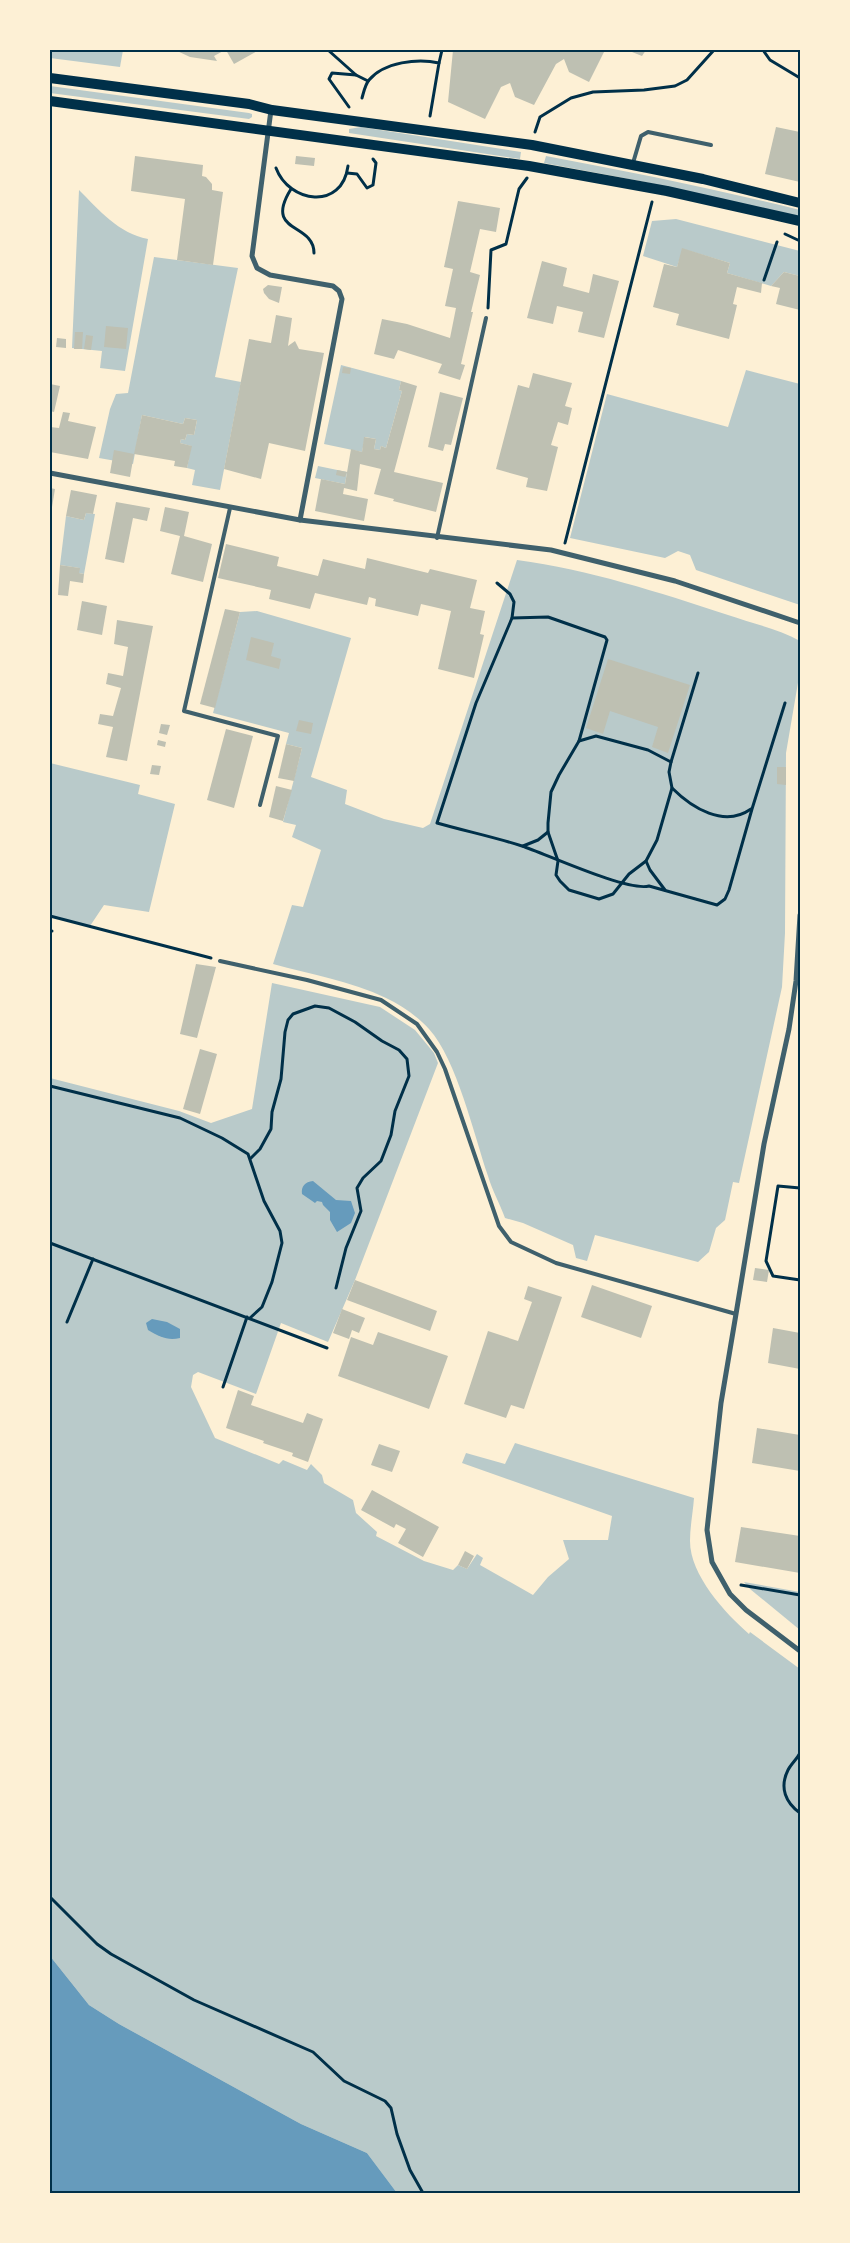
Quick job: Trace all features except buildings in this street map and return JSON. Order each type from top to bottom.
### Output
[{"type":"main road","points":[[50,78],[249,104],[272,110],[532,145],[703,179],[800,203]]},
{"type":"main road","points":[[50,101],[529,166],[667,191],[800,222]]},
{"type":"street","points":[[272,110],[252,256],[258,268],[270,275],[333,286],[339,291],[342,299],[300,520]]},
{"type":"street","points":[[50,473],[300,520],[437,538],[551,550],[675,581],[800,623]]},
{"type":"street","points":[[800,915],[796,981],[789,1029],[764,1144],[721,1403],[708,1502],[708,1543],[717,1572],[730,1594],[746,1610],[800,1651]]},
{"type":"lane","points":[[632,165],[641,136],[648,132],[712,145]]},
{"type":"lane","points":[[437,538],[486,318]]},
{"type":"lane","points":[[230,508],[184,711],[278,736],[260,805]]},
{"type":"lane","points":[[220,961],[307,980],[381,1000],[417,1024],[437,1052],[445,1069],[499,1226],[511,1242],[556,1263],[736,1314]]},
{"type":"path","points":[[328,50],[356,75]]},
{"type":"path","points":[[430,116],[442,50]]},
{"type":"path","points":[[534,132],[540,117],[571,98],[593,92],[644,90],[675,86],[687,80],[714,50]]},
{"type":"path","points":[[763,50],[770,60],[800,78]]},
{"type":"path","points":[[362,98],[368,80],[376,73],[400,64],[420,61],[439,63]]},
{"type":"path","points":[[353,111],[329,78],[332,73],[356,75],[368,80]]},
{"type":"path","points":[[276,161],[279,176],[291,189],[305,195],[330,196],[340,190],[348,173],[348,166]]},
{"type":"path","points":[[348,173],[358,174],[367,188],[373,185],[376,163]]},
{"type":"path","points":[[488,307],[491,250],[506,244],[519,189],[528,176]]},
{"type":"path","points":[[291,189],[284,200],[282,216],[287,223],[309,238],[314,253]]},
{"type":"path","points":[[562,553],[653,200]]},
{"type":"path","points":[[764,280],[777,242]]},
{"type":"path","points":[[497,583],[510,594],[514,602],[512,618],[476,702],[436,823],[523,846],[558,861],[622,882],[717,904],[725,899],[730,890],[752,809],[785,703]]},
{"type":"path","points":[[512,618],[548,617],[605,637],[607,640],[579,741],[551,792],[548,832],[558,861],[556,875],[560,881],[569,890],[599,899],[613,894],[622,882],[646,861],[657,840],[672,788],[669,772],[671,762],[698,673]]},
{"type":"path","points":[[579,741],[596,736],[648,750],[671,762]]},
{"type":"path","points":[[672,788],[699,810],[713,815],[744,814],[752,809]]},
{"type":"path","points":[[523,846],[538,840],[548,832]]},
{"type":"path","points":[[646,861],[665,891]]},
{"type":"path","points":[[50,916],[220,961]]},
{"type":"path","points":[[251,1158],[260,1149],[271,1129],[272,1112],[280,1079],[285,1032],[288,1020],[293,1014],[315,1006],[329,1008],[355,1022],[398,1050],[407,1059],[409,1076],[395,1111],[391,1135],[381,1161],[363,1178],[357,1188],[361,1212],[346,1248],[336,1288]]},
{"type":"path","points":[[50,1086],[180,1118],[222,1138],[245,1152],[251,1158],[264,1201],[280,1231],[282,1243],[272,1282],[262,1307],[249,1318],[223,1386]]},
{"type":"path","points":[[800,1188],[778,1186],[766,1261],[773,1276],[800,1280]]},
{"type":"path","points":[[50,1243],[327,1348]]},
{"type":"path","points":[[67,1322],[93,1258]]},
{"type":"path","points":[[742,1586],[800,1595]]},
{"type":"path","points":[[800,1753],[788,1770],[784,1788],[788,1803],[800,1814]]},
{"type":"path","points":[[50,1897],[97,1944],[111,1954],[194,2000],[313,2052],[344,2081],[385,2101],[391,2108],[397,2134],[410,2170],[423,2193]]},
{"type":"shaded area","points":[[50,50],[123,50],[120,67],[50,58]]},
{"type":"shaded area","points":[[50,86],[249,113],[252,114],[252,117],[249,119],[50,93]]},
{"type":"shaded area","points":[[361,127],[521,152],[520,159],[349,133],[349,129]]},
{"type":"shaded area","points":[[546,156],[768,202],[800,210],[800,217],[645,182],[544,163]]},
{"type":"shaded area","points":[[79,190],[118,226],[127,232],[148,239],[125,371],[100,368],[102,351],[72,348]]},
{"type":"shaded area","points":[[676,219],[800,251],[800,276],[784,272],[771,286],[727,273],[730,263],[683,249],[677,267],[643,256],[652,221]]},
{"type":"shaded area","points":[[154,257],[238,268],[215,377],[241,382],[220,490],[192,485],[195,470],[187,468],[191,446],[180,443],[181,439],[185,440],[187,434],[194,435],[197,420],[185,418],[183,424],[142,415],[133,464],[99,458],[110,409],[116,394],[128,393]]},
{"type":"shaded area","points":[[341,365],[401,381],[399,390],[402,391],[386,448],[381,446],[380,450],[374,449],[376,439],[365,437],[362,452],[324,444]]},
{"type":"shaded area","points":[[746,370],[800,384],[800,605],[696,570],[690,555],[678,551],[665,558],[570,538],[607,394],[728,427]]},
{"type":"shaded area","points":[[318,466],[347,472],[345,484],[315,478]]},
{"type":"shaded area","points":[[86,513],[95,514],[84,574],[79,573],[79,568],[60,565],[66,516],[84,520]]},
{"type":"shaded area","points":[[517,560],[544,564],[624,583],[765,626],[800,641],[800,671],[786,753],[785,933],[782,987],[739,1183],[733,1182],[725,1220],[716,1228],[709,1252],[698,1262],[595,1235],[587,1261],[576,1258],[573,1245],[523,1223],[505,1218],[490,1181],[456,1078],[448,1059],[429,1029],[403,1007],[373,992],[345,982],[273,964],[292,905],[303,907],[321,850],[292,837],[296,825],[283,822],[302,748],[286,744],[289,733],[213,713],[240,612],[257,611],[351,638],[311,777],[347,790],[345,804],[384,819],[423,828],[430,824]]},
{"type":"shaded area","points":[[50,763],[140,785],[138,794],[175,804],[149,912],[104,905],[90,926],[50,916]]},
{"type":"shaded area","points":[[272,983],[380,1007],[415,1030],[434,1053],[438,1063],[355,1280],[328,1342],[281,1323],[256,1394],[198,1372],[193,1375],[191,1387],[215,1438],[279,1464],[283,1460],[307,1470],[311,1464],[322,1475],[324,1483],[353,1500],[356,1513],[377,1532],[376,1536],[424,1561],[453,1570],[458,1565],[467,1569],[477,1554],[483,1558],[480,1565],[533,1595],[548,1577],[569,1559],[563,1540],[608,1540],[612,1516],[462,1463],[466,1453],[505,1464],[515,1443],[694,1498],[690,1541],[696,1567],[702,1580],[720,1604],[749,1634],[750,1632],[800,1669],[800,2193],[397,2193],[367,2153],[301,2124],[119,2024],[89,2005],[50,1956],[50,1078],[179,1111],[211,1123],[252,1109]]},
{"type":"shaded area","points":[[744,1582],[800,1592],[800,1630],[750,1589]]},
{"type":"water","points":[[313,1181],[336,1200],[351,1201],[355,1213],[351,1223],[337,1232],[330,1220],[330,1212],[322,1202],[317,1201],[315,1203],[302,1194],[304,1185]]},
{"type":"water","points":[[152,1319],[167,1322],[180,1329],[180,1338],[164,1338],[148,1330],[146,1323]]},
{"type":"water","points":[[50,1956],[89,2005],[119,2024],[301,2124],[367,2153],[397,2193],[50,2193]]}]
